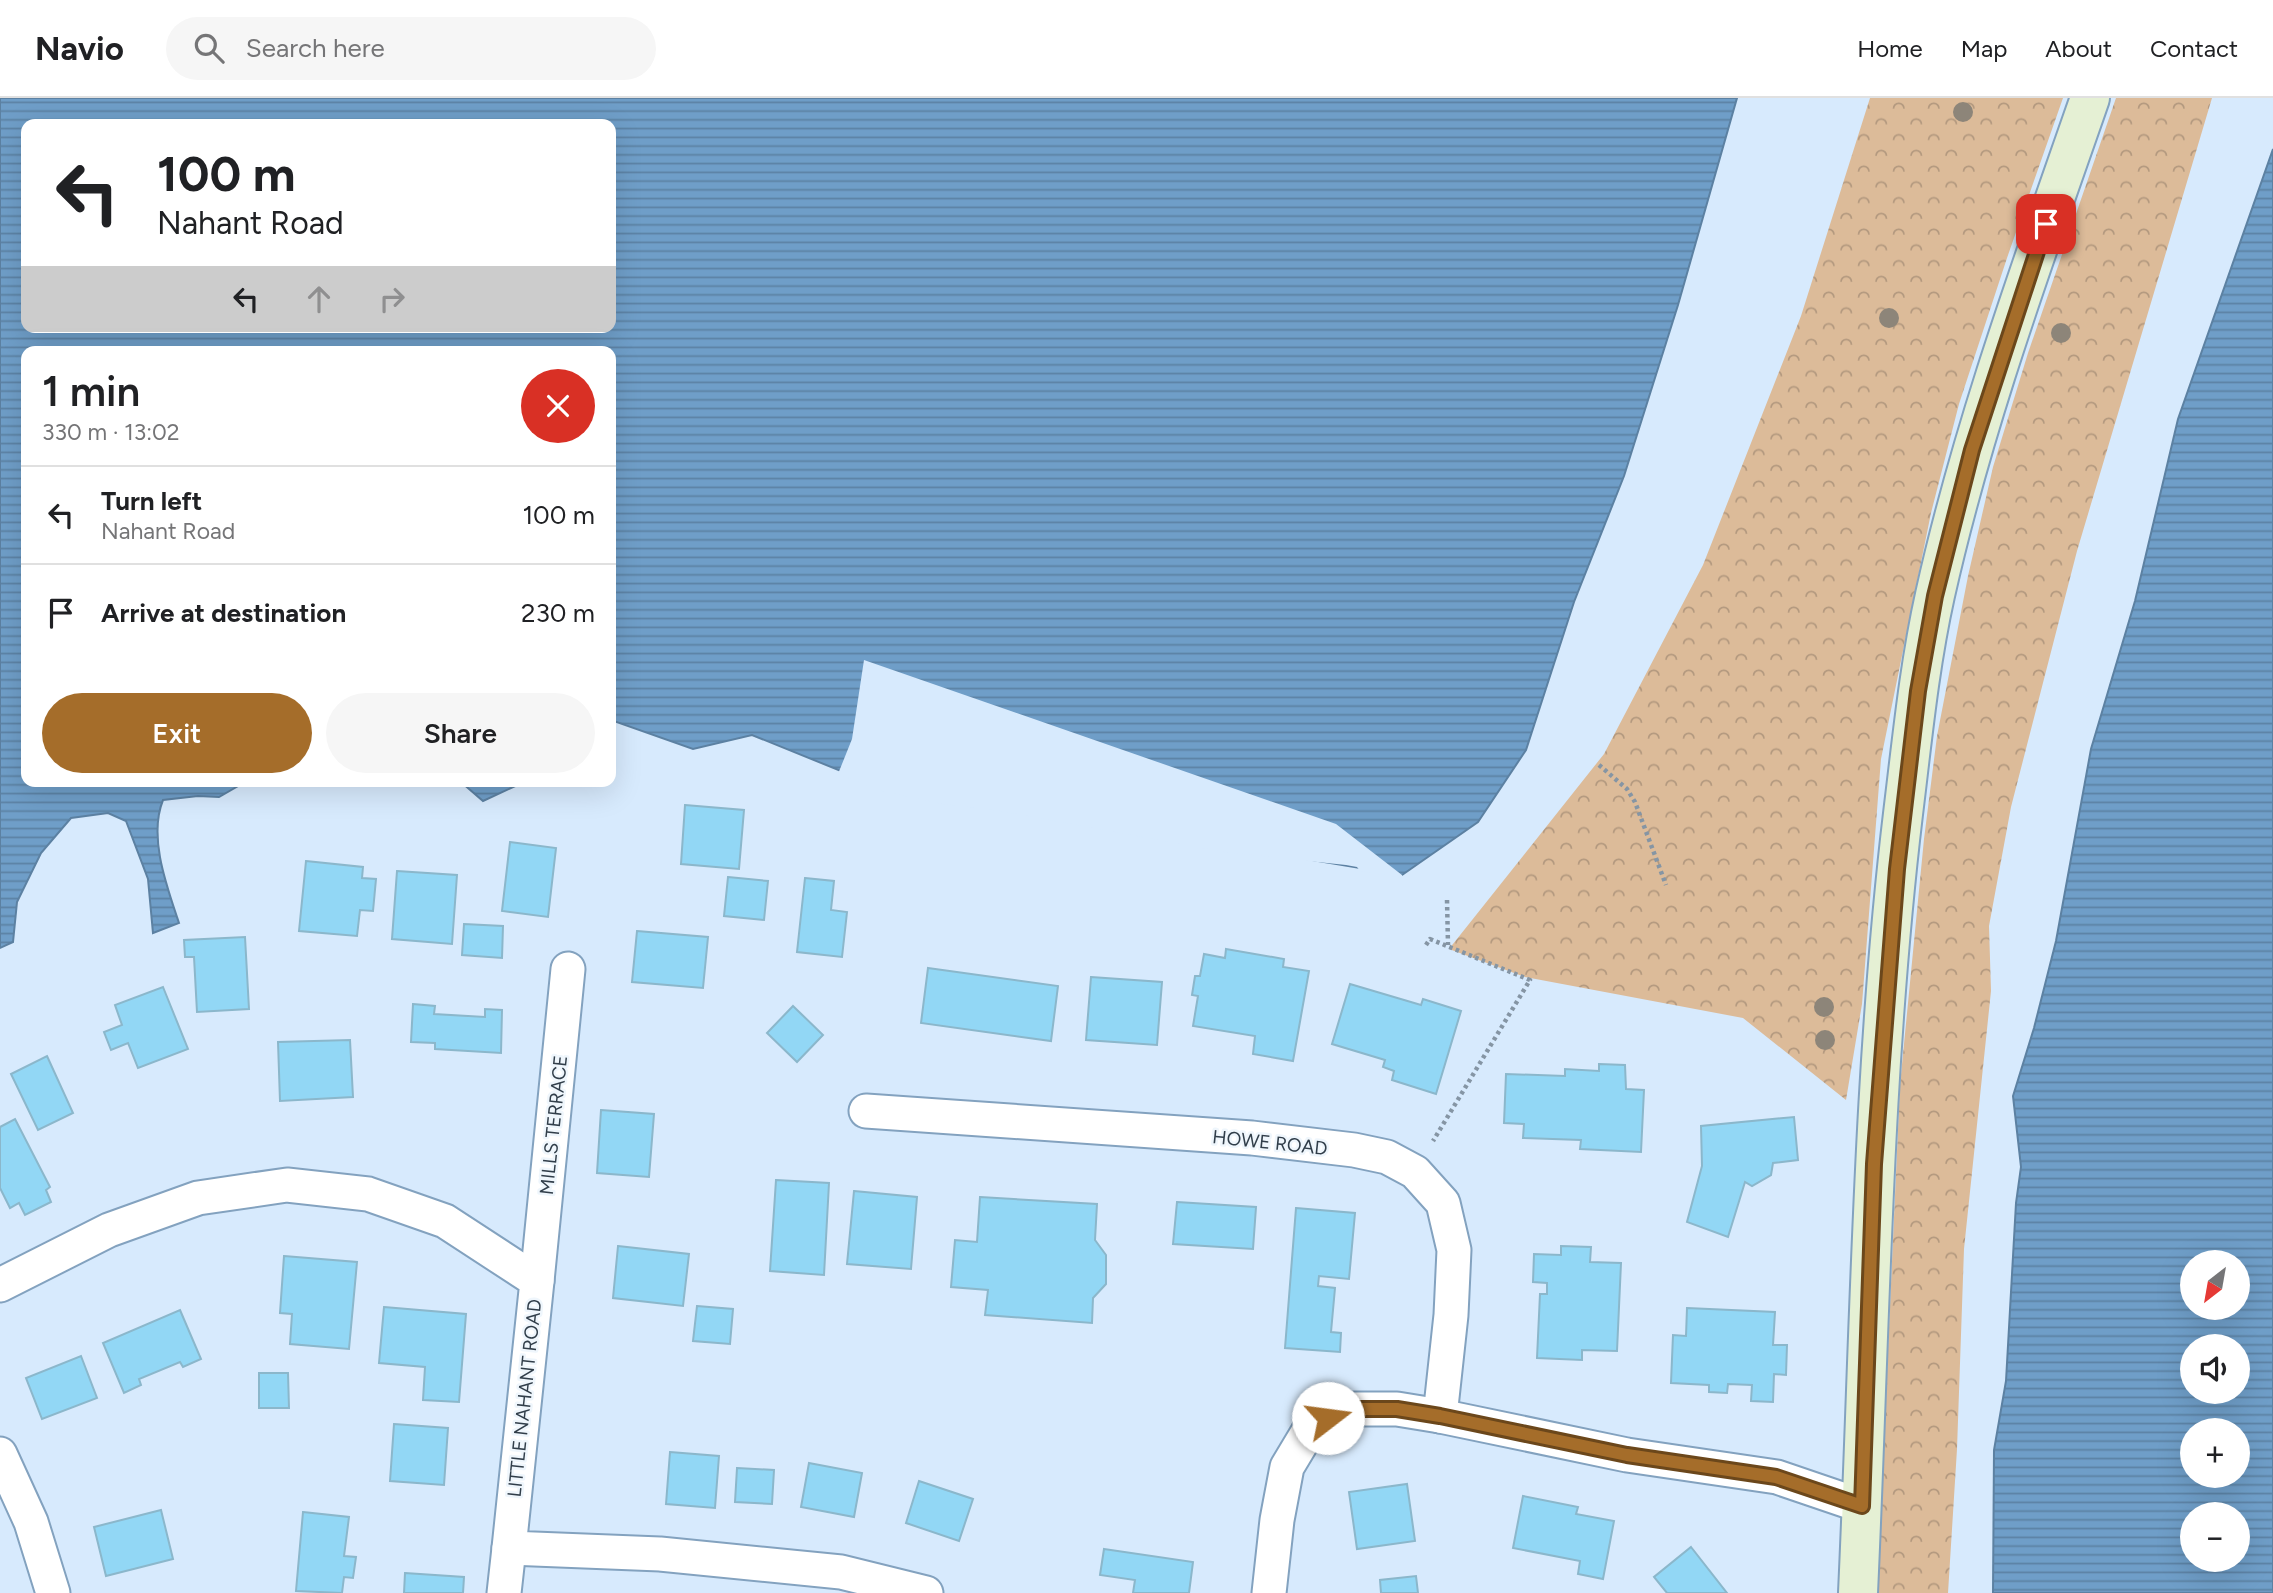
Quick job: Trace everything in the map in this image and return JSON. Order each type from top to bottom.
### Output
[{"type":"main road","points":[[1858,1593],[1874,1164],[1897,869],[1918,691],[1935,596],[1972,450],[2090,98]]},
{"type":"street","name":"MILLS TERRACE","points":[[537,1281],[568,970]]},
{"type":"street","name":"HOWE ROAD","points":[[866,1111],[1265,1140],[1354,1150],[1387,1157],[1415,1172],[1443,1203],[1454,1251],[1451,1315],[1440,1416]]},
{"type":"street","name":"LITTLE NAHANT ROAD","points":[[0,1285],[109,1230],[198,1198],[287,1185],[368,1195],[445,1221],[537,1281],[504,1593]]},
{"type":"street","points":[[1269,1593],[1287,1467],[1311,1427],[1345,1409],[1397,1409],[1627,1455],[1776,1477],[1862,1506]]},
{"type":"street","points":[[0,1454],[31,1522],[53,1593]]},
{"type":"street","points":[[509,1548],[660,1554],[841,1572],[926,1593]]},
{"type":"path","points":[[1599,765],[1626,789],[1635,802],[1666,885]]},
{"type":"path","points":[[1447,900],[1448,945]]},
{"type":"path","points":[[1415,1172],[1530,980],[1448,945],[1430,939],[1426,945]]},
{"type":"green space","points":[[1870,98],[2063,98],[1959,404],[1931,513],[1881,759],[1862,1004],[1846,1100],[1743,1018],[1525,977],[1449,949],[1604,754],[1703,565],[1801,316]]},
{"type":"green space","points":[[2116,98],[2212,98],[2077,551],[2011,807],[1989,926],[1991,991],[1964,1249],[1957,1449],[1948,1593],[1877,1593],[1900,1085],[1937,736],[1968,576],[1993,467],[2028,353]]},
{"type":"water","points":[[0,98],[1737,98],[1678,305],[1624,476],[1574,602],[1526,750],[1478,822],[1402,875],[883,788],[752,735],[693,749],[616,722],[616,346],[21,346],[21,787],[236,787],[219,797],[198,796],[163,800],[157,830],[158,846],[179,923],[153,933],[148,879],[126,821],[108,813],[71,818],[41,853],[17,902],[13,942],[0,948]]},
{"type":"water","points":[[2273,149],[2273,1593],[1993,1593],[1994,1450],[2006,1381],[2016,1203],[2021,1167],[2013,1096],[2056,941],[2091,749],[2135,601],[2178,419]]},
{"type":"water","points":[[467,787],[513,787],[483,801]]},
{"type":"pier","points":[[864,660],[1336,824],[1403,878],[1360,871],[1357,867],[1346,865],[1224,852],[1001,811],[943,804],[882,791],[838,774],[852,739]]},
{"type":"building","points":[[685,805],[744,810],[739,869],[681,864]]},
{"type":"building","points":[[510,842],[556,848],[548,917],[502,911]]},
{"type":"building","points":[[306,861],[363,867],[362,878],[376,879],[373,911],[360,910],[357,936],[299,931]]},
{"type":"building","points":[[397,871],[457,875],[452,944],[392,939]]},
{"type":"building","points":[[728,877],[768,881],[764,920],[724,916]]},
{"type":"building","points":[[805,878],[834,881],[831,910],[847,912],[842,957],[797,952]]},
{"type":"building","points":[[464,924],[503,926],[502,958],[462,955]]},
{"type":"building","points":[[637,931],[708,937],[703,988],[632,982]]},
{"type":"building","points":[[245,937],[249,1009],[197,1012],[194,957],[185,957],[184,940]]},
{"type":"building","points":[[1226,949],[1284,959],[1283,967],[1309,971],[1293,1061],[1253,1054],[1255,1036],[1193,1026],[1198,996],[1192,995],[1195,976],[1200,976],[1204,954],[1225,958]]},
{"type":"building","points":[[928,968],[1058,986],[1051,1041],[921,1023]]},
{"type":"building","points":[[1091,977],[1162,982],[1157,1045],[1086,1040]]},
{"type":"building","points":[[1350,984],[1421,1005],[1423,999],[1461,1011],[1436,1094],[1392,1080],[1394,1071],[1383,1067],[1385,1060],[1332,1044]]},
{"type":"building","points":[[163,987],[188,1049],[138,1068],[128,1043],[111,1050],[104,1032],[122,1025],[115,1005]]},
{"type":"building","points":[[413,1004],[435,1006],[434,1014],[485,1017],[485,1009],[502,1010],[501,1053],[435,1049],[435,1043],[411,1042]]},
{"type":"building","points":[[793,1006],[823,1035],[797,1062],[767,1033]]},
{"type":"building","points":[[350,1040],[353,1097],[280,1101],[278,1042]]},
{"type":"building","points":[[47,1056],[73,1113],[38,1130],[11,1074]]},
{"type":"building","points":[[1599,1064],[1625,1065],[1626,1089],[1644,1090],[1641,1152],[1580,1149],[1581,1140],[1523,1138],[1524,1124],[1504,1123],[1506,1074],[1565,1076],[1565,1069],[1599,1071]]},
{"type":"building","points":[[601,1110],[654,1114],[649,1177],[597,1173]]},
{"type":"building","points":[[1794,1117],[1798,1160],[1773,1163],[1771,1175],[1752,1186],[1745,1182],[1728,1237],[1687,1222],[1702,1166],[1701,1126]]},
{"type":"building","points":[[15,1119],[50,1187],[46,1190],[51,1202],[25,1215],[19,1203],[10,1208],[0,1188],[0,1127]]},
{"type":"building","points":[[776,1180],[829,1183],[824,1275],[770,1271]]},
{"type":"building","points":[[854,1191],[917,1197],[911,1269],[847,1264]]},
{"type":"building","points":[[980,1197],[1097,1204],[1095,1240],[1106,1255],[1106,1284],[1093,1298],[1092,1323],[985,1315],[988,1290],[951,1287],[955,1240],[977,1242]]},
{"type":"building","points":[[1177,1202],[1256,1207],[1253,1249],[1173,1244]]},
{"type":"building","points":[[1296,1208],[1355,1213],[1349,1279],[1319,1276],[1318,1286],[1335,1288],[1331,1332],[1341,1333],[1340,1352],[1285,1348]]},
{"type":"building","points":[[618,1246],[689,1254],[683,1306],[613,1298]]},
{"type":"building","points":[[1561,1246],[1591,1247],[1590,1262],[1621,1263],[1617,1351],[1582,1350],[1582,1360],[1537,1358],[1540,1294],[1547,1294],[1547,1283],[1533,1282],[1534,1254],[1561,1255]]},
{"type":"building","points":[[284,1256],[357,1262],[349,1349],[290,1344],[292,1314],[280,1313]]},
{"type":"building","points":[[697,1306],[733,1309],[730,1344],[693,1341]]},
{"type":"building","points":[[384,1307],[466,1314],[459,1402],[423,1400],[425,1367],[379,1363]]},
{"type":"building","points":[[1687,1308],[1775,1312],[1773,1345],[1787,1345],[1786,1375],[1774,1374],[1773,1402],[1751,1401],[1752,1385],[1728,1384],[1727,1393],[1709,1392],[1709,1385],[1671,1383],[1673,1335],[1686,1336]]},
{"type":"building","points":[[180,1310],[201,1359],[183,1367],[180,1362],[139,1379],[141,1385],[124,1393],[103,1343]]},
{"type":"building","points":[[81,1356],[97,1398],[42,1419],[26,1378]]},
{"type":"building","points":[[259,1373],[288,1373],[289,1408],[259,1408]]},
{"type":"building","points":[[394,1424],[448,1428],[444,1485],[390,1481]]},
{"type":"building","points":[[670,1452],[719,1456],[715,1508],[666,1504]]},
{"type":"building","points":[[809,1463],[862,1473],[854,1517],[801,1507]]},
{"type":"building","points":[[737,1468],[774,1470],[772,1504],[735,1502]]},
{"type":"building","points":[[919,1481],[973,1499],[959,1541],[906,1523]]},
{"type":"building","points":[[1407,1484],[1415,1541],[1357,1549],[1349,1492]]},
{"type":"building","points":[[1523,1496],[1578,1507],[1576,1514],[1614,1521],[1603,1579],[1578,1574],[1580,1561],[1513,1548]]},
{"type":"building","points":[[161,1510],[173,1559],[106,1576],[94,1527]]},
{"type":"building","points":[[303,1512],[349,1517],[344,1556],[356,1557],[353,1578],[344,1577],[342,1593],[296,1591]]},
{"type":"building","points":[[1691,1547],[1727,1593],[1667,1593],[1654,1577]]},
{"type":"building","points":[[1104,1549],[1193,1562],[1189,1593],[1133,1593],[1135,1580],[1100,1575]]},
{"type":"building","points":[[405,1573],[464,1577],[463,1593],[404,1593]]},
{"type":"building","points":[[1416,1576],[1418,1593],[1381,1593],[1380,1580]]},
{"type":"route","points":[[1328,1418],[1345,1409],[1397,1409],[1440,1416],[1627,1455],[1776,1477],[1862,1506],[1874,1164],[1884,1010],[1918,691],[1935,596],[1972,450],[2046,224]]}]
